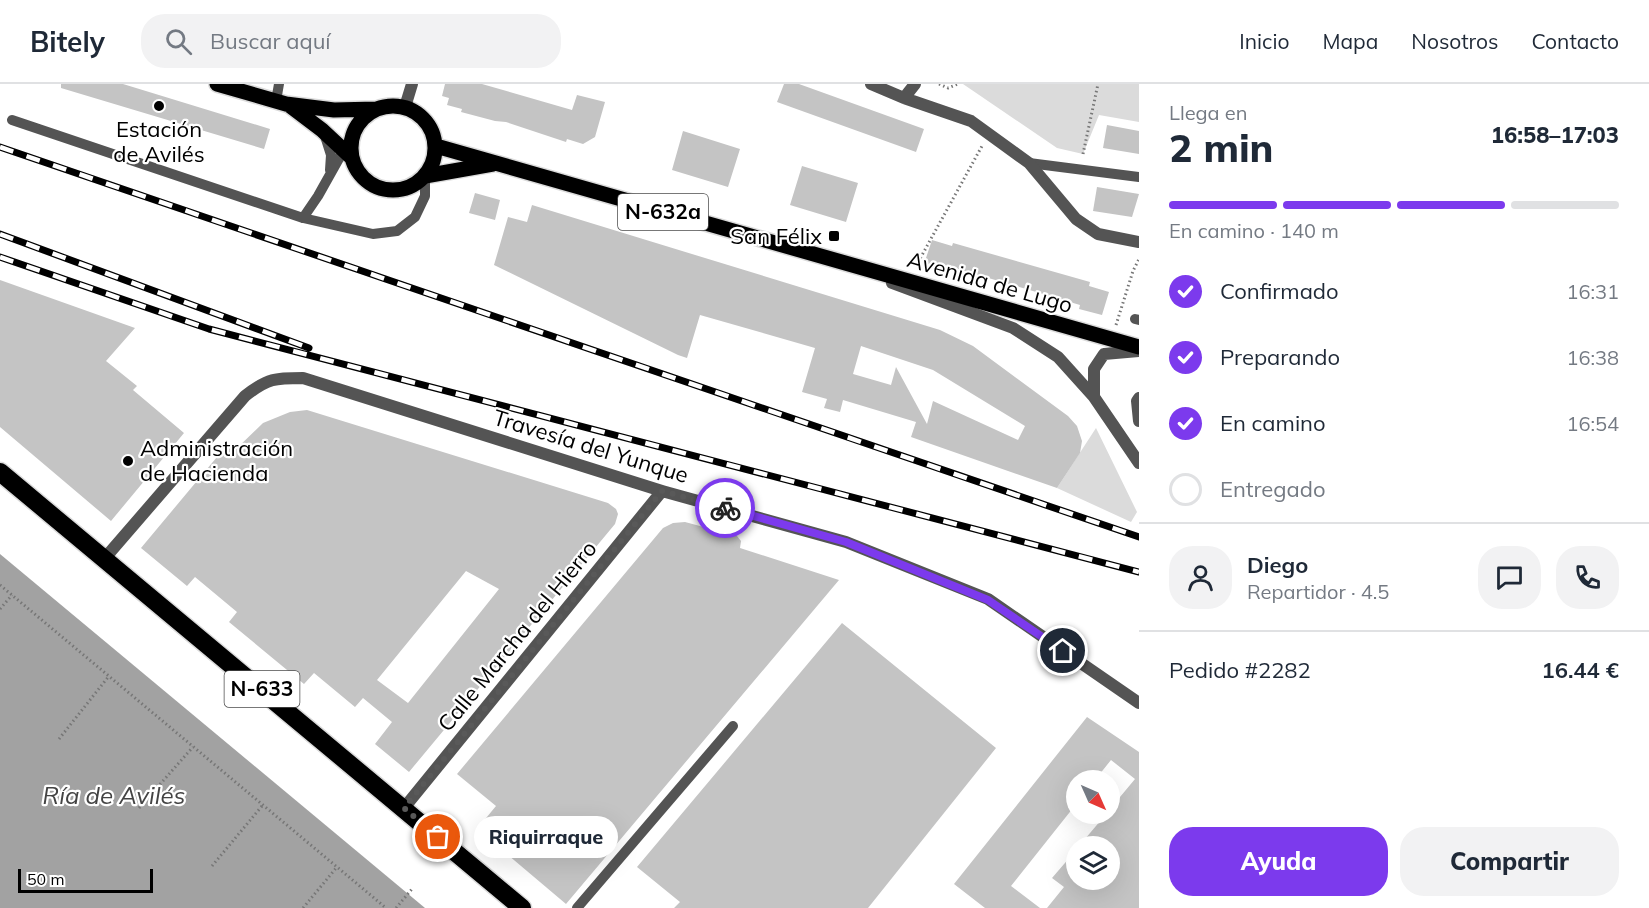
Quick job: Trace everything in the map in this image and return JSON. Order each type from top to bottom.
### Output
[{"type":"highway","name":"N-633","points":[[0,472],[522,908]]},
{"type":"main road","name":"N-632a","points":[[217,84],[281,102],[334,110],[376,109],[390,105],[405,107]]},
{"type":"main road","name":"N-632a","points":[[281,102],[322,130],[348,154],[358,171],[368,181],[381,188],[395,190],[413,185],[424,176],[496,164]]},
{"type":"main road","points":[[405,107],[425,119],[433,132],[436,146],[432,164],[424,176]]},
{"type":"main road","points":[[348,154],[355,130],[364,117],[376,109]]},
{"type":"main road","name":"N-632a","points":[[436,146],[830,260]]},
{"type":"main road","name":"Avenida de Lugo","points":[[830,260],[1111,339],[1139,349]]},
{"type":"street","points":[[405,107],[412,84]]},
{"type":"street","points":[[871,84],[971,121],[1029,163],[1076,219],[1098,234],[1139,242]]},
{"type":"street","points":[[904,98],[915,84]]},
{"type":"street","points":[[830,260],[1013,328],[1058,357],[1094,397],[1139,463]]},
{"type":"street","points":[[1094,397],[1094,369],[1104,354],[1139,349]]},
{"type":"street","name":"Travesía del Yunque","points":[[105,558],[245,396],[260,384],[276,378],[303,378],[662,491],[846,542],[988,600],[1139,703]]},
{"type":"street","points":[[1139,398],[1137,401],[1139,421]]},
{"type":"street","name":"Calle Marcha del Hierro","points":[[404,808],[662,491]]},
{"type":"lane","points":[[279,84],[281,102]]},
{"type":"lane","points":[[12,120],[303,218],[373,234],[397,231],[415,217],[425,196],[424,176]]},
{"type":"lane","points":[[322,130],[331,155],[330,172]]},
{"type":"lane","points":[[303,218],[330,172],[348,154]]},
{"type":"lane","points":[[1029,163],[1139,177]]},
{"type":"lane","points":[[577,908],[733,726]]},
{"type":"path","points":[[939,84],[948,88],[958,84]]},
{"type":"path","points":[[1083,154],[1098,84]]},
{"type":"path","points":[[908,282],[988,134]]},
{"type":"path","points":[[1111,339],[1132,271],[1139,259]]},
{"type":"path","points":[[0,585],[386,908]]},
{"type":"path","points":[[0,609],[12,595]]},
{"type":"path","points":[[59,739],[109,676]]},
{"type":"path","points":[[139,808],[194,747]]},
{"type":"path","points":[[212,866],[263,805]]},
{"type":"path","points":[[303,908],[337,867]]},
{"type":"path","points":[[396,908],[412,889]]},
{"type":"shaded area","points":[[963,84],[1139,84],[1139,122],[1099,115],[1083,154],[1057,148]]},
{"type":"shaded area","points":[[1096,428],[1137,512],[1131,522],[1057,488]]},
{"type":"water","name":"Ría de Avilés","points":[[0,554],[425,908],[0,908]]},
{"type":"building","name":"Estación de Avilés","points":[[61,84],[123,84],[270,129],[264,149],[61,88]]},
{"type":"building","points":[[445,84],[482,84],[572,110],[577,95],[605,102],[595,137],[583,144],[567,139],[566,142],[506,122],[461,112],[462,109],[447,105],[449,98],[442,96]]},
{"type":"building","points":[[784,84],[799,84],[924,129],[916,152],[777,102]]},
{"type":"building","points":[[1107,125],[1139,131],[1139,154],[1103,148]]},
{"type":"building","points":[[683,131],[740,149],[728,187],[672,170]]},
{"type":"building","points":[[802,166],[858,183],[846,222],[790,205]]},
{"type":"building","points":[[1097,187],[1139,194],[1132,217],[1093,211]]},
{"type":"building","points":[[475,193],[500,200],[495,220],[469,213]]},
{"type":"building","points":[[532,205],[940,330],[973,346],[1068,416],[1077,426],[1082,441],[1080,453],[1057,488],[911,437],[916,422],[843,400],[840,412],[824,408],[827,399],[802,392],[815,348],[700,315],[687,358],[678,355],[494,265],[508,217],[527,222]],"holes":[[[861,346],[933,370],[1025,426],[1018,440],[933,401],[927,424],[896,367],[891,385],[853,374]]]},
{"type":"building","points":[[932,240],[952,246],[953,243],[1090,282],[1089,286],[1109,292],[1102,315],[1079,309],[1080,305],[948,266],[947,270],[924,264]]},
{"type":"building","points":[[0,280],[135,328],[106,361],[137,386],[133,390],[184,433],[111,521],[0,427]]},
{"type":"building","points":[[307,410],[608,503],[616,509],[618,514],[615,524],[409,772],[375,744],[392,722],[363,698],[355,707],[314,673],[304,684],[229,622],[237,612],[195,577],[187,586],[141,548],[227,445],[234,451],[263,423],[290,412]],"holes":[[[466,571],[499,589],[408,703],[377,680]]]},
{"type":"building","points":[[685,522],[737,536],[741,541],[740,548],[839,580],[566,904],[477,829],[496,806],[457,774],[663,528],[673,523]]},
{"type":"building","points":[[842,623],[996,748],[868,908],[674,908],[680,902],[637,867]]},
{"type":"building","points":[[1087,717],[1139,752],[1139,908],[1047,908],[1064,887],[1052,878],[1066,862],[1066,890],[1120,890],[1120,836],[1087,836],[1098,824],[1120,824],[1120,797],[1135,779],[1111,760],[1103,770],[1066,770],[1066,817],[1011,886],[1040,908],[985,908],[954,884]]},
{"type":"railway","points":[[0,147],[1139,537]]},
{"type":"railway","points":[[0,234],[309,348]]},
{"type":"railway","points":[[0,257],[209,329],[1139,572]]},
{"type":"way so far","points":[[438,837],[404,808],[662,491],[725,508]]},
{"type":"place","name":"Estación de Avilés","points":[[159,106]]},
{"type":"place","name":"San Félix","points":[[834,236]]},
{"type":"place","name":"Administración de Hacienda","points":[[128,461]]},
{"type":"place","name":"Riquirraque","points":[[438,837]]},
{"type":"route","points":[[725,508],[846,542],[988,600],[1063,651]]}]
